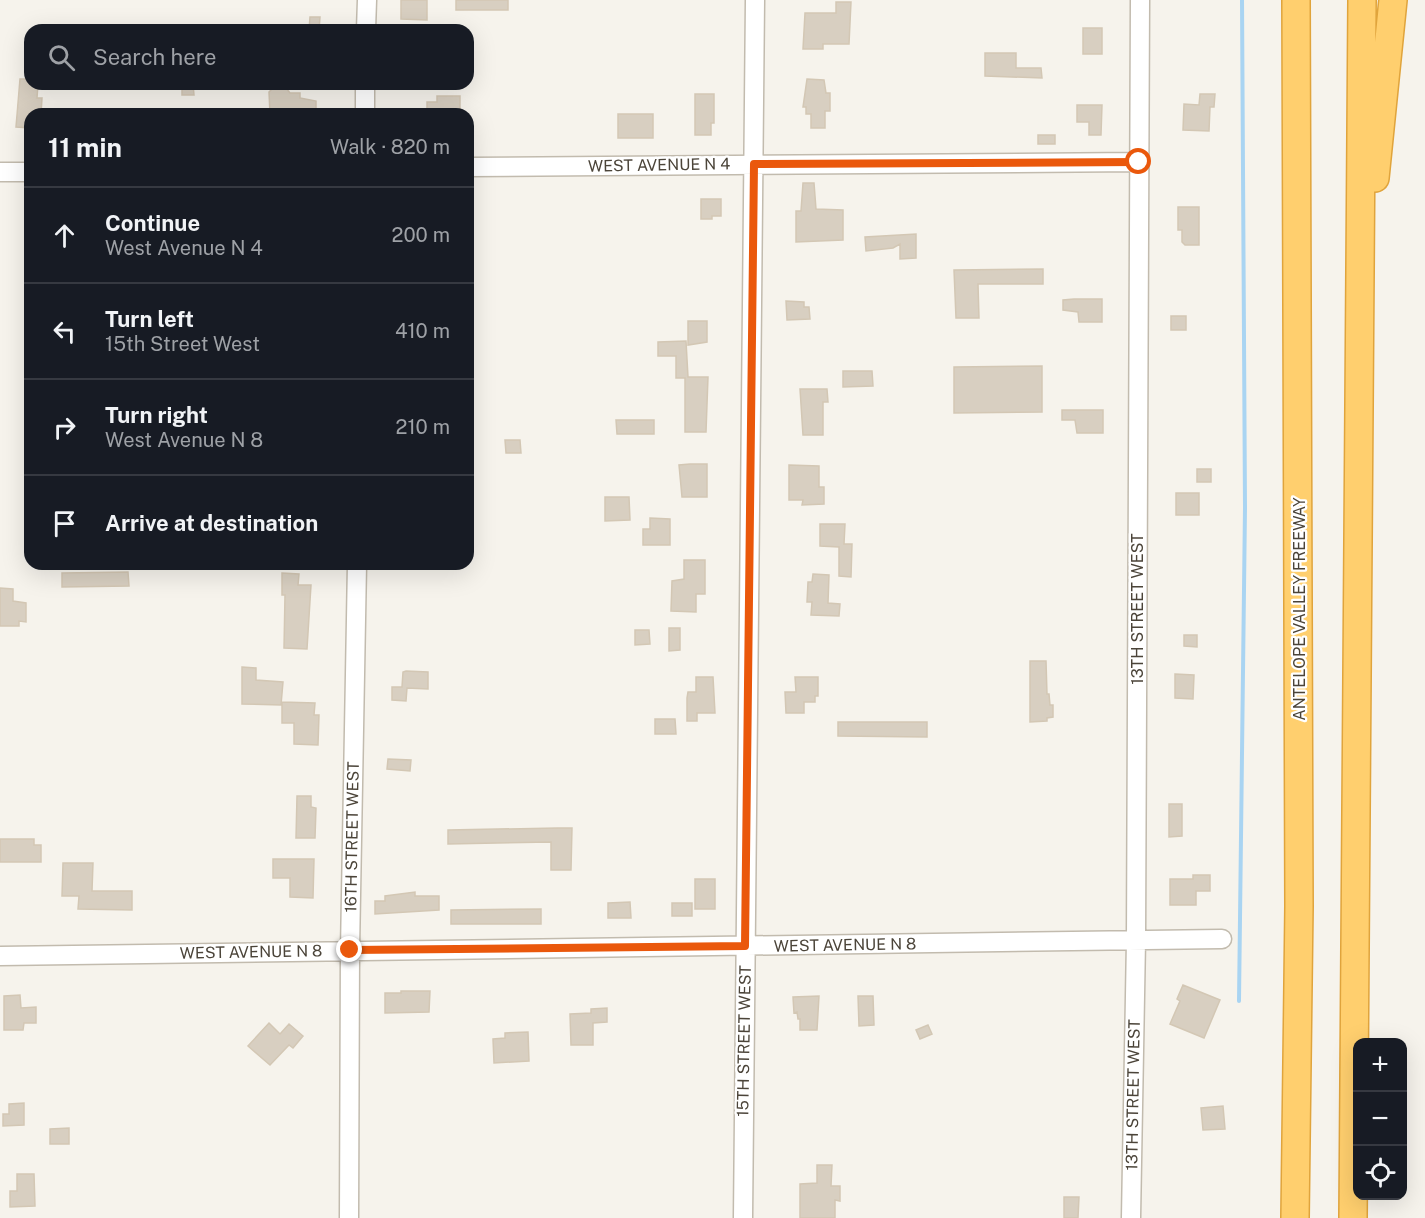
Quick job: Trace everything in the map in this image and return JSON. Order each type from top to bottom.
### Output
[{"type":"highway","points":[[1287,0],[1296,29]]},
{"type":"highway","name":"ANTELOPE VALLEY FREEWAY","points":[[1295,1218],[1299,586],[1299,159],[1296,0]]},
{"type":"highway","points":[[1353,1218],[1362,0]]},
{"type":"highway","points":[[1360,224],[1377,172],[1393,0]]},
{"type":"street","points":[[366,24],[367,0]]},
{"type":"street","name":"15TH STREET WEST","points":[[743,1218],[755,0]]},
{"type":"street","name":"13TH STREET WEST","points":[[1131,1218],[1136,940],[1140,0]]},
{"type":"street","points":[[365,90],[365,108]]},
{"type":"street","name":"WEST AVENUE N 4","points":[[474,167],[1139,162]]},
{"type":"street","points":[[0,172],[24,172]]},
{"type":"street","name":"16TH STREET WEST","points":[[349,1218],[350,950],[357,570]]},
{"type":"street","name":"WEST AVENUE N 8","points":[[0,956],[1222,939]]},
{"type":"building","points":[[401,0],[427,0],[427,20],[401,19]]},
{"type":"building","points":[[456,0],[508,0],[508,10],[456,10]]},
{"type":"building","points":[[836,2],[851,2],[849,44],[823,44],[823,49],[803,49],[805,13],[836,13]]},
{"type":"building","points":[[310,17],[320,17],[319,24],[309,24]]},
{"type":"building","points":[[1083,28],[1102,28],[1102,54],[1083,54]]},
{"type":"building","points":[[985,53],[1016,53],[1016,68],[1041,68],[1042,78],[985,76]]},
{"type":"building","points":[[20,79],[24,79],[24,90],[38,90],[37,98],[42,98],[41,108],[24,108],[24,128],[16,127]]},
{"type":"building","points":[[807,79],[824,80],[826,93],[830,93],[830,111],[825,111],[825,128],[811,128],[811,114],[806,114],[806,107],[803,107]]},
{"type":"building","points":[[182,90],[194,90],[194,95],[182,95]]},
{"type":"building","points":[[288,90],[290,93],[300,93],[300,98],[316,101],[316,108],[270,108],[269,92]]},
{"type":"building","points":[[695,94],[714,94],[714,123],[711,123],[711,135],[695,135]]},
{"type":"building","points":[[1200,94],[1215,94],[1214,107],[1210,107],[1209,131],[1183,130],[1184,104],[1199,105]]},
{"type":"building","points":[[437,96],[460,96],[460,108],[427,108],[427,102],[437,102]]},
{"type":"building","points":[[1077,105],[1102,105],[1101,135],[1089,135],[1089,122],[1077,122]]},
{"type":"building","points":[[618,114],[653,114],[653,138],[618,138]]},
{"type":"building","points":[[1038,135],[1055,135],[1055,144],[1038,144]]},
{"type":"building","points":[[803,183],[814,183],[816,209],[843,210],[843,240],[796,242],[796,211],[801,211]]},
{"type":"building","points":[[701,199],[721,199],[721,216],[701,219]]},
{"type":"building","points":[[1178,207],[1199,207],[1199,245],[1185,245],[1182,242],[1182,230],[1178,230]]},
{"type":"building","points":[[916,234],[916,258],[900,259],[900,244],[893,248],[866,251],[865,237]]},
{"type":"building","points":[[1043,269],[1043,284],[978,284],[979,318],[956,318],[954,270]]},
{"type":"building","points":[[1102,299],[1102,322],[1079,322],[1078,312],[1063,310],[1063,300]]},
{"type":"building","points":[[786,301],[804,302],[804,307],[809,307],[810,319],[787,320]]},
{"type":"building","points":[[1171,316],[1186,316],[1186,330],[1171,330]]},
{"type":"building","points":[[688,321],[707,321],[707,342],[688,345]]},
{"type":"building","points":[[686,341],[688,377],[708,377],[706,432],[685,432],[685,378],[676,378],[676,356],[658,356],[658,342]]},
{"type":"building","points":[[1042,366],[1042,412],[954,413],[954,367]]},
{"type":"building","points":[[843,371],[872,371],[873,386],[843,387]]},
{"type":"building","points":[[800,389],[827,389],[828,402],[823,402],[823,435],[803,435]]},
{"type":"building","points":[[1062,410],[1103,410],[1103,433],[1077,433],[1075,420],[1062,420]]},
{"type":"building","points":[[616,420],[654,420],[654,434],[617,434]]},
{"type":"building","points":[[505,440],[520,440],[521,453],[506,453]]},
{"type":"building","points":[[707,464],[707,497],[682,497],[679,465]]},
{"type":"building","points":[[789,465],[819,466],[819,487],[824,487],[824,504],[802,505],[803,500],[789,500]]},
{"type":"building","points":[[1197,469],[1211,469],[1211,482],[1197,482]]},
{"type":"building","points":[[1176,493],[1199,493],[1199,515],[1176,515]]},
{"type":"building","points":[[605,497],[629,497],[630,520],[605,521]]},
{"type":"building","points":[[650,518],[670,519],[670,545],[643,545],[643,529],[650,529]]},
{"type":"building","points":[[820,524],[845,524],[844,544],[852,544],[851,577],[839,576],[839,547],[820,546]]},
{"type":"building","points":[[684,560],[705,560],[705,594],[696,594],[696,612],[671,611],[672,581],[684,579]]},
{"type":"building","points":[[128,572],[129,586],[62,587],[62,573]]},
{"type":"building","points":[[282,573],[299,574],[298,585],[311,585],[307,649],[284,648],[285,595],[282,595]]},
{"type":"building","points":[[813,574],[829,575],[828,603],[840,604],[839,616],[811,615],[812,602],[807,602],[808,582],[812,582]]},
{"type":"building","points":[[0,588],[13,589],[13,601],[26,603],[26,622],[19,621],[19,626],[0,626]]},
{"type":"building","points":[[669,628],[680,628],[680,650],[669,651]]},
{"type":"building","points":[[635,630],[649,630],[650,644],[635,645]]},
{"type":"building","points":[[1184,635],[1197,635],[1197,647],[1184,646]]},
{"type":"building","points":[[1030,661],[1046,661],[1047,694],[1049,694],[1050,705],[1053,705],[1053,717],[1047,718],[1047,721],[1030,722]]},
{"type":"building","points":[[242,667],[256,668],[256,680],[283,682],[281,705],[242,704]]},
{"type":"building","points":[[403,672],[428,672],[428,689],[407,688],[406,701],[392,700],[392,687],[402,687]]},
{"type":"building","points":[[1175,674],[1194,675],[1193,699],[1175,698]]},
{"type":"building","points":[[696,677],[713,677],[715,713],[697,713],[697,721],[687,721],[688,692],[696,692]]},
{"type":"building","points":[[795,677],[818,677],[818,696],[815,696],[815,702],[804,702],[804,713],[786,713],[785,692],[796,692]]},
{"type":"building","points":[[282,702],[315,703],[314,715],[319,715],[318,745],[294,744],[294,723],[282,723]]},
{"type":"building","points":[[655,719],[675,719],[676,734],[655,734]]},
{"type":"building","points":[[838,722],[927,722],[927,737],[838,736]]},
{"type":"building","points":[[388,759],[411,760],[410,771],[387,769]]},
{"type":"building","points":[[297,796],[311,796],[311,807],[316,808],[315,838],[296,838]]},
{"type":"building","points":[[1169,804],[1182,804],[1182,836],[1169,837]]},
{"type":"building","points":[[572,828],[571,870],[551,870],[551,842],[448,844],[448,830]]},
{"type":"building","points":[[0,839],[34,839],[34,845],[41,845],[41,862],[0,862]]},
{"type":"building","points":[[273,859],[314,859],[313,898],[290,897],[290,878],[273,878]]},
{"type":"building","points":[[63,863],[93,863],[92,891],[132,891],[132,910],[78,909],[79,896],[62,896]]},
{"type":"building","points":[[1193,875],[1210,875],[1210,891],[1196,891],[1196,905],[1170,905],[1170,879],[1193,879]]},
{"type":"building","points":[[695,879],[715,879],[715,909],[695,909]]},
{"type":"building","points":[[415,892],[415,896],[439,896],[439,910],[375,914],[375,901],[385,901],[385,896]]},
{"type":"building","points":[[630,902],[631,918],[608,918],[608,903]]},
{"type":"building","points":[[672,903],[692,903],[692,916],[672,916]]},
{"type":"building","points":[[541,909],[541,924],[451,924],[451,910]]},
{"type":"building","points":[[1183,985],[1220,1000],[1204,1038],[1170,1024],[1180,1001],[1177,999]]},
{"type":"building","points":[[401,991],[430,991],[429,1012],[385,1013],[385,993],[401,993]]},
{"type":"building","points":[[20,995],[21,1008],[36,1007],[36,1023],[24,1023],[23,1030],[4,1030],[4,996]]},
{"type":"building","points":[[819,996],[817,1030],[800,1030],[800,1019],[798,1019],[797,1012],[794,1013],[793,997]]},
{"type":"building","points":[[858,996],[873,996],[874,1025],[859,1026]]},
{"type":"building","points":[[607,1008],[607,1022],[593,1023],[593,1045],[571,1045],[570,1014],[591,1013],[591,1009]]},
{"type":"building","points":[[269,1023],[280,1034],[289,1024],[303,1036],[293,1048],[289,1045],[270,1065],[248,1046]]},
{"type":"building","points":[[928,1025],[932,1034],[920,1039],[916,1030]]},
{"type":"building","points":[[528,1032],[529,1061],[494,1063],[493,1039],[505,1038],[505,1033]]},
{"type":"building","points":[[24,1103],[24,1125],[3,1126],[3,1114],[9,1114],[9,1104]]},
{"type":"building","points":[[1223,1106],[1225,1129],[1203,1130],[1201,1108]]},
{"type":"building","points":[[69,1128],[69,1144],[50,1144],[50,1129]]},
{"type":"building","points":[[817,1165],[832,1165],[831,1186],[840,1186],[840,1201],[835,1200],[835,1218],[800,1218],[800,1184],[817,1183]]},
{"type":"building","points":[[17,1174],[34,1174],[35,1206],[10,1207],[10,1191],[17,1191]]},
{"type":"building","points":[[1064,1197],[1079,1197],[1078,1218],[1064,1218]]},
{"type":"waterway","points":[[1239,1001],[1245,508],[1242,0]]},
{"type":"route","points":[[350,950],[745,946],[754,164],[1139,162]]}]
